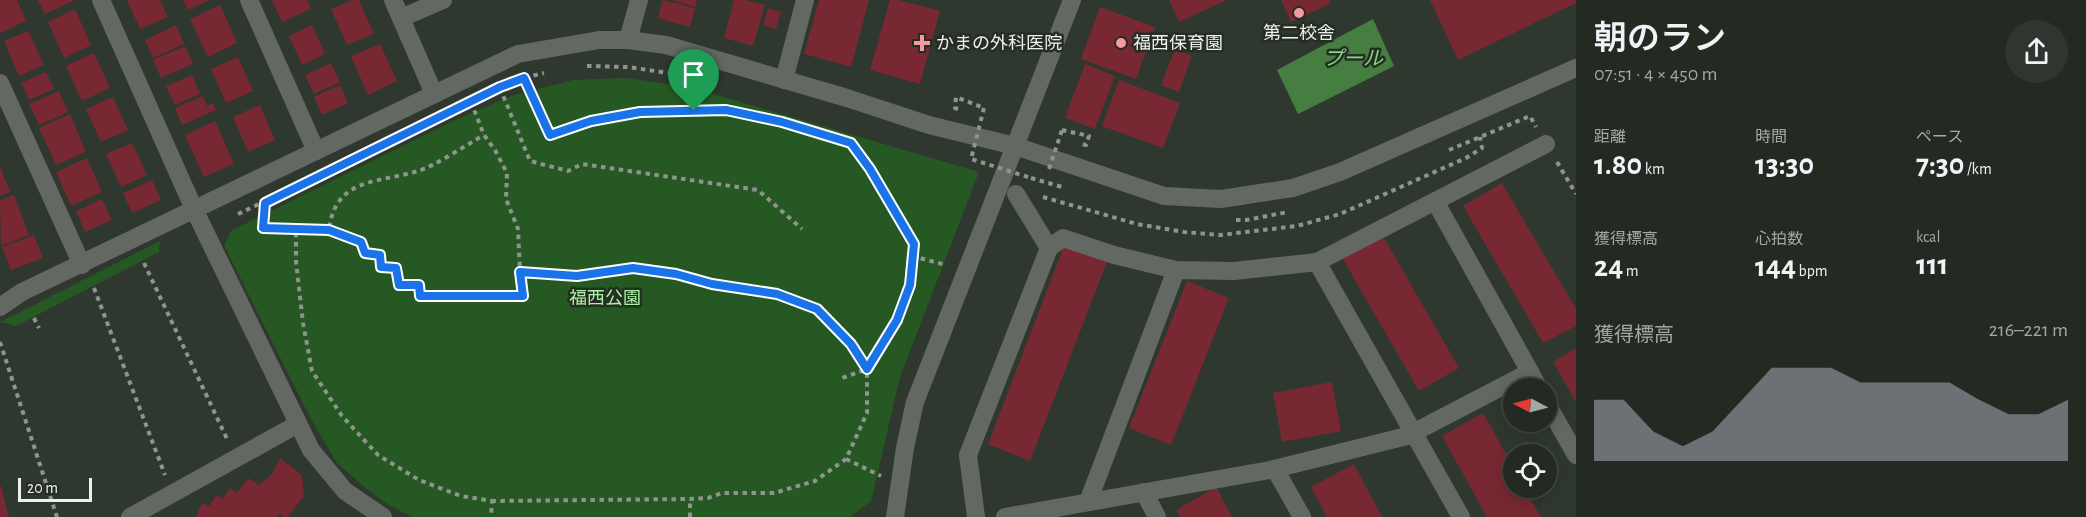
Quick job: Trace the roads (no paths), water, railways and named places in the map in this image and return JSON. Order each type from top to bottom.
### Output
[{"type":"street","points":[[101,0],[194,209],[311,450],[345,491],[383,517]]},
{"type":"street","points":[[249,0],[316,151]]},
{"type":"street","points":[[393,0],[434,94]]},
{"type":"street","points":[[401,18],[443,0]]},
{"type":"street","points":[[628,40],[639,0]]},
{"type":"street","points":[[784,80],[805,0]]},
{"type":"street","points":[[895,517],[904,448],[915,402],[1072,0]]},
{"type":"street","points":[[1,302],[518,54],[599,40],[628,40],[666,45],[929,125],[1015,146],[1164,196],[1221,199],[1293,188],[1340,172],[1576,68]]},
{"type":"street","points":[[0,83],[82,265]]},
{"type":"street","points":[[976,517],[968,455],[1049,248],[1063,238],[1114,255],[1176,270],[1233,272],[1317,262],[1546,144]]},
{"type":"street","points":[[1016,194],[1049,248]]},
{"type":"street","points":[[1435,201],[1534,378]]},
{"type":"street","points":[[1317,262],[1461,517]]},
{"type":"street","points":[[1088,502],[1176,270]]},
{"type":"street","points":[[1005,517],[1275,469],[1412,433],[1503,394]]},
{"type":"street","points":[[1557,421],[1576,455]]},
{"type":"street","points":[[130,517],[298,424]]},
{"type":"street","points":[[1275,469],[1302,517]]},
{"type":"street","points":[[1144,492],[1157,517]]},
{"type":"water","name":"プール","points":[[1373,19],[1394,66],[1298,114],[1277,70]]},
{"type":"place","name":"第二校舎","points":[[1299,13]]},
{"type":"place","name":"かまの外科医院","points":[[922,43]]},
{"type":"place","name":"福西保育園","points":[[1121,43]]},
{"type":"park label","name":"福西公園","points":[[605,298]]}]
